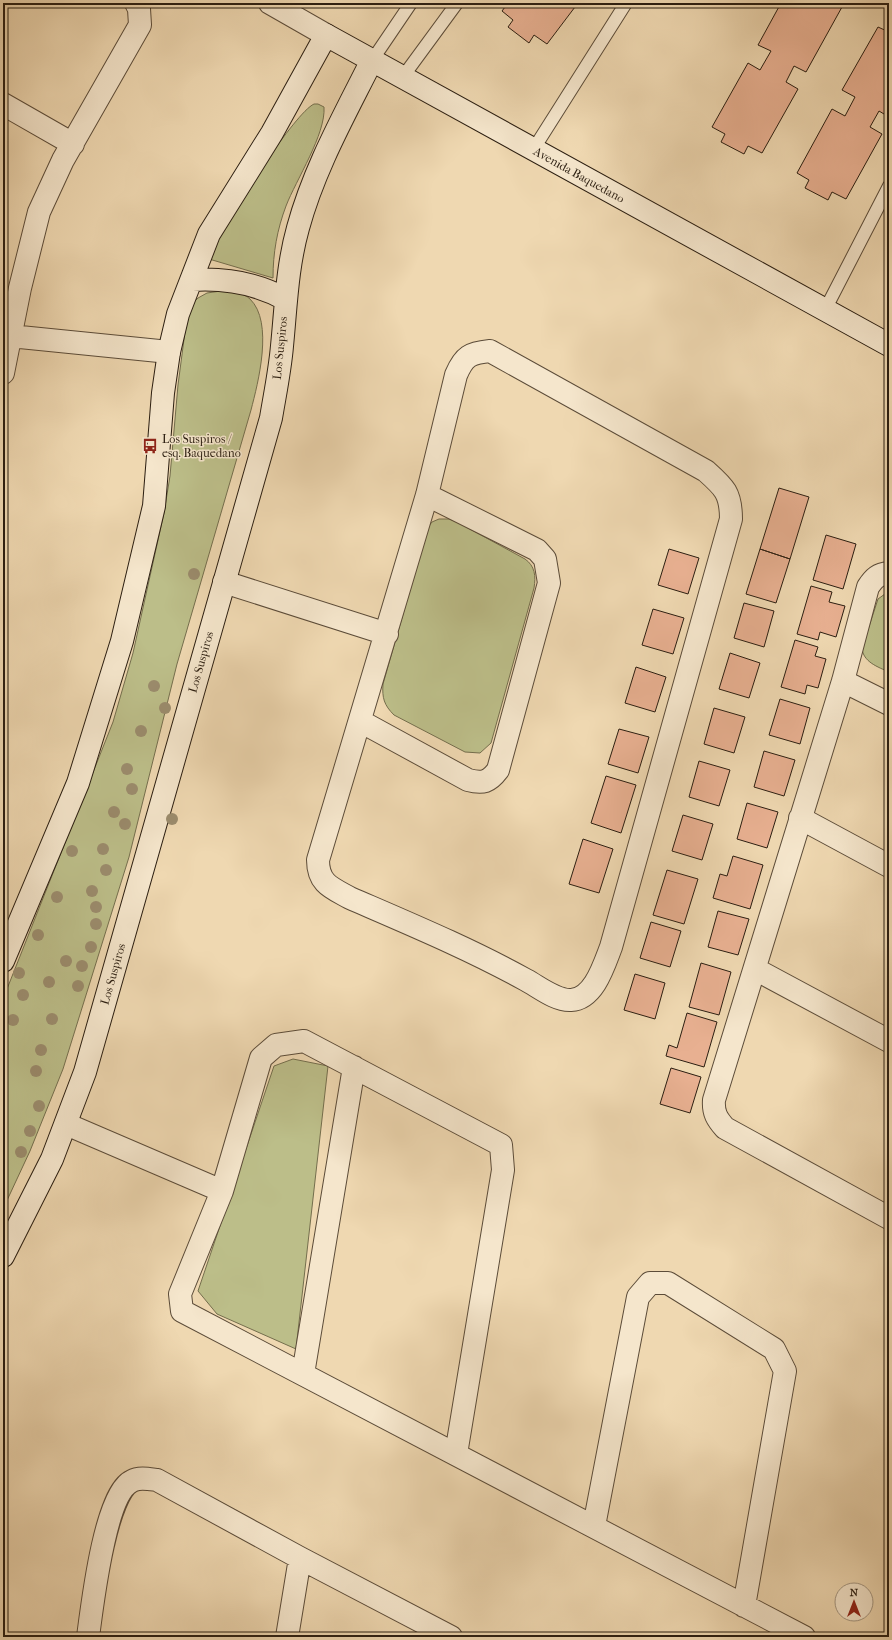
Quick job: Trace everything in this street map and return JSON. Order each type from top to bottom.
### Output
[{"type":"street","points":[[3,373],[10,336],[11,284],[39,212],[73,144],[140,25],[139,9],[136,3]]},
{"type":"street","name":"Avenida Baquedano","points":[[270,3],[371,62],[889,345]]},
{"type":"street","points":[[3,961],[78,783],[122,641],[154,506],[163,393],[169,352],[178,314],[209,234],[272,133],[326,35]]},
{"type":"street","name":"Los Suspiros","points":[[3,1256],[52,1159],[85,1072],[271,418],[282,351],[285,299],[294,243],[308,195],[324,156],[371,62]]},
{"type":"street","points":[[3,104],[73,144]]},
{"type":"street","points":[[192,280],[234,280],[271,291],[285,299]]},
{"type":"street","points":[[10,336],[169,352]]},
{"type":"street","points":[[490,351],[706,471],[723,486],[731,505],[731,518],[611,948],[603,968],[588,992],[582,997],[570,1000],[554,996],[494,963],[350,898],[329,886],[321,878],[318,870],[318,860],[387,634],[427,495],[450,396],[460,364],[469,355],[490,351]]},
{"type":"street","points":[[360,721],[468,780],[479,783],[491,778],[498,770],[549,583],[545,559],[537,550],[427,495]]},
{"type":"street","points":[[889,573],[881,574],[873,578],[868,587],[843,681],[714,1100],[714,1109],[717,1119],[725,1128],[889,1218]]},
{"type":"street","points":[[224,582],[387,634]]},
{"type":"street","points":[[843,681],[889,704]]},
{"type":"street","points":[[800,818],[889,866]]},
{"type":"street","points":[[755,969],[889,1041]]},
{"type":"street","points":[[456,1454],[503,1170],[501,1145],[304,1041],[276,1046],[261,1058],[222,1191],[180,1294],[182,1311],[804,1637]]},
{"type":"street","points":[[303,1374],[354,1067]]},
{"type":"street","points":[[66,1124],[222,1191]]},
{"type":"street","points":[[594,1526],[638,1297],[650,1283],[668,1283],[774,1349],[785,1371],[744,1606]]},
{"type":"street","points":[[88,1637],[95,1584],[114,1506],[122,1489],[132,1480],[145,1479],[157,1480],[300,1558],[451,1637]]},
{"type":"street","points":[[287,1637],[300,1558]]},
{"type":"lane","points":[[371,62],[411,3]]},
{"type":"lane","points":[[402,78],[457,3]]},
{"type":"lane","points":[[533,150],[626,3]]},
{"type":"lane","points":[[825,310],[889,186]]},
{"type":"green space","points":[[314,104],[324,107],[323,118],[310,157],[286,206],[280,224],[276,242],[273,278],[209,259],[220,233],[264,164],[293,125],[305,111]]},
{"type":"green space","points":[[221,291],[244,295],[250,299],[257,309],[263,337],[260,369],[254,398],[177,664],[129,857],[63,1069],[30,1151],[3,1209],[3,999],[113,722],[133,653],[164,513],[170,476],[178,385],[186,324],[192,304],[198,298],[207,293]]},
{"type":"green space","points":[[439,519],[449,519],[457,522],[525,559],[533,568],[535,575],[534,588],[491,743],[480,753],[465,752],[394,715],[388,708],[383,697],[383,684],[428,527],[432,522]]},
{"type":"green space","points":[[889,591],[889,672],[876,666],[868,660],[863,653],[862,648],[878,599]]},
{"type":"green space","points":[[293,1059],[328,1066],[296,1349],[217,1314],[198,1291],[274,1066]]},
{"type":"building","points":[[508,3],[578,3],[547,44],[534,35],[529,43],[508,27],[513,20],[502,11]]},
{"type":"building","points":[[781,3],[834,3],[842,7],[806,72],[794,66],[786,82],[798,89],[762,153],[748,146],[744,154],[721,142],[725,134],[712,127],[748,63],[760,70],[771,51],[758,45]]},
{"type":"building","points":[[878,27],[889,32],[889,117],[879,111],[870,127],[882,134],[846,199],[832,192],[828,200],[805,188],[809,180],[797,173],[832,109],[845,116],[855,97],[842,90]]},
{"type":"building","points":[[779,488],[809,497],[790,559],[760,549]]},
{"type":"building","points":[[826,535],[856,544],[843,589],[813,580]]},
{"type":"building","points":[[669,549],[699,558],[688,594],[658,585]]},
{"type":"building","points":[[760,549],[790,559],[776,603],[746,594]]},
{"type":"building","points":[[811,586],[832,592],[829,602],[845,606],[836,637],[820,632],[818,640],[797,634]]},
{"type":"building","points":[[744,603],[774,611],[764,647],[734,638]]},
{"type":"building","points":[[653,609],[684,618],[673,654],[642,645]]},
{"type":"building","points":[[795,640],[818,647],[815,656],[826,659],[818,688],[807,685],[805,694],[781,687]]},
{"type":"building","points":[[730,653],[760,663],[749,698],[719,689]]},
{"type":"building","points":[[636,667],[666,677],[655,712],[625,703]]},
{"type":"building","points":[[780,699],[810,708],[800,744],[769,735]]},
{"type":"building","points":[[714,708],[745,717],[734,753],[704,744]]},
{"type":"building","points":[[619,729],[649,737],[638,773],[608,764]]},
{"type":"building","points":[[764,751],[795,760],[784,796],[754,787]]},
{"type":"building","points":[[699,761],[730,770],[719,806],[689,797]]},
{"type":"building","points":[[606,776],[636,785],[621,833],[591,823]]},
{"type":"building","points":[[747,803],[778,812],[767,848],[737,839]]},
{"type":"building","points":[[683,815],[713,824],[702,860],[672,851]]},
{"type":"building","points":[[583,839],[613,849],[599,893],[569,884]]},
{"type":"building","points":[[733,856],[763,865],[750,909],[713,898],[720,874],[727,876]]},
{"type":"building","points":[[667,870],[698,879],[684,924],[653,915]]},
{"type":"building","points":[[718,911],[749,919],[738,955],[708,947]]},
{"type":"building","points":[[651,922],[681,931],[670,967],[640,958]]},
{"type":"building","points":[[701,963],[731,972],[719,1015],[689,1007]]},
{"type":"building","points":[[635,974],[665,983],[655,1019],[624,1010]]},
{"type":"building","points":[[687,1013],[717,1022],[704,1067],[666,1056],[669,1045],[677,1048]]},
{"type":"building","points":[[671,1068],[701,1077],[690,1113],[660,1104]]},
{"type":"place","name":"Los Suspiros / esq. Baquedano","points":[[150,446]]}]
